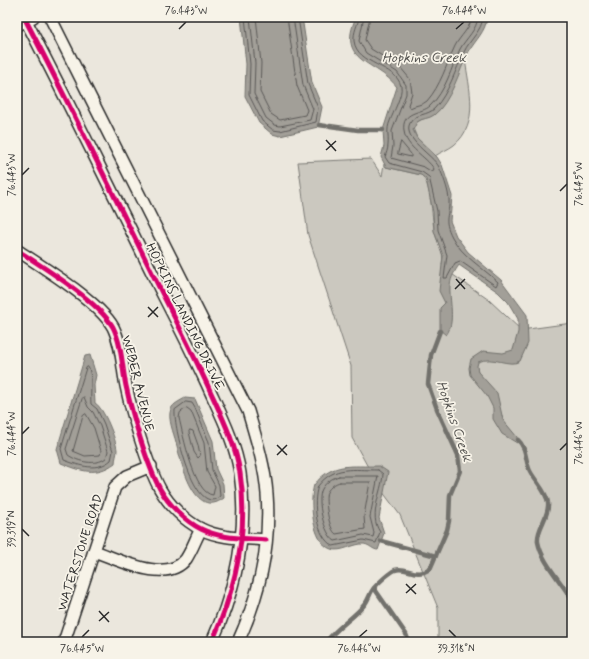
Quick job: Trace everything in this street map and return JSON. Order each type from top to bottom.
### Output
[{"type":"street","name":"HOPKINS LANDING DRIVE","points":[[50,17],[248,411],[260,451],[267,494],[266,540],[260,582],[238,642]]},
{"type":"street","name":"HOPKINS LANDING DRIVE","points":[[25,20],[229,430],[240,472],[243,507],[242,537],[236,577],[231,596],[212,642]]},
{"type":"street","name":"WEBER AVENUE","points":[[17,250],[93,304],[113,328],[119,345],[128,394],[151,466],[160,489],[166,498],[187,520],[201,529],[226,536],[266,540]]},
{"type":"street","name":"WATERSTONE ROAD","points":[[64,642],[115,487],[127,476],[151,466]]},
{"type":"street","points":[[94,551],[146,569],[168,571],[178,566],[186,559],[201,529]]},
{"type":"shaded area","points":[[465,59],[471,105],[467,127],[462,136],[454,145],[435,156],[417,138],[413,128],[415,124],[439,110]]},
{"type":"shaded area","points":[[371,159],[382,176],[384,164],[386,167],[421,175],[424,179],[429,192],[435,234],[442,254],[442,265],[446,270],[489,300],[521,330],[572,323],[572,642],[438,642],[438,608],[400,515],[379,487],[352,438],[351,366],[308,235],[298,162]]},
{"type":"water","points":[[241,17],[302,17],[312,83],[322,107],[318,127],[280,136],[272,134],[259,123],[245,96],[246,64]]},
{"type":"water","name":"Hopkins Creek","points":[[356,17],[487,17],[485,27],[468,53],[454,86],[445,102],[434,115],[417,122],[413,130],[417,138],[437,157],[442,165],[452,196],[450,221],[456,236],[468,252],[501,280],[527,315],[528,343],[520,361],[511,363],[495,360],[484,360],[478,362],[477,366],[478,372],[497,393],[503,420],[517,437],[517,443],[502,434],[493,419],[493,408],[487,396],[470,375],[469,368],[471,359],[483,351],[503,353],[513,350],[518,332],[518,319],[508,302],[498,292],[459,265],[452,277],[450,285],[451,324],[446,335],[440,330],[440,308],[445,303],[439,291],[443,256],[434,231],[433,212],[426,179],[421,175],[386,167],[381,157],[384,146],[383,130],[397,87],[379,71],[361,59],[355,52],[351,44],[351,32]]},
{"type":"water","points":[[90,355],[96,375],[94,385],[95,403],[102,411],[109,424],[117,450],[115,463],[101,470],[95,471],[82,470],[61,463],[57,449],[85,356]]},
{"type":"water","points":[[185,398],[195,399],[213,441],[216,469],[223,484],[224,498],[214,503],[205,502],[197,496],[191,486],[185,475],[171,426],[170,413],[172,407]]},
{"type":"water","points":[[351,466],[379,466],[388,472],[379,518],[384,533],[378,550],[364,544],[339,550],[331,549],[320,539],[316,530],[312,511],[314,485],[321,477],[336,469]]},
{"type":"waterway","points":[[319,125],[326,126]]},
{"type":"waterway","points":[[330,126],[358,130],[383,130]]},
{"type":"waterway","name":"Hopkins Creek","points":[[326,642],[361,609],[381,580],[390,573],[400,569],[416,573],[425,572],[430,569],[447,530],[449,521],[450,495],[460,471],[458,455],[437,409],[428,384],[431,355],[440,331]]},
{"type":"waterway","name":"Hopkins Creek","points":[[518,440],[523,447],[528,467],[543,491],[548,503],[547,513],[538,537],[540,550],[548,565],[572,600]]},
{"type":"waterway","points":[[381,541],[436,556]]},
{"type":"waterway","name":"Hopkins Creek","points":[[374,588],[406,634],[409,642]]},
{"type":"cycle path","points":[[24,17],[191,350],[222,416],[235,450],[240,473],[242,495],[243,517],[241,538],[234,580],[228,601],[212,642]]},
{"type":"cycle path","points":[[17,250],[55,275],[83,296],[106,317],[113,327],[120,349],[125,379],[136,425],[145,453],[160,489],[173,507],[195,526],[217,535],[233,538],[266,540]]}]
